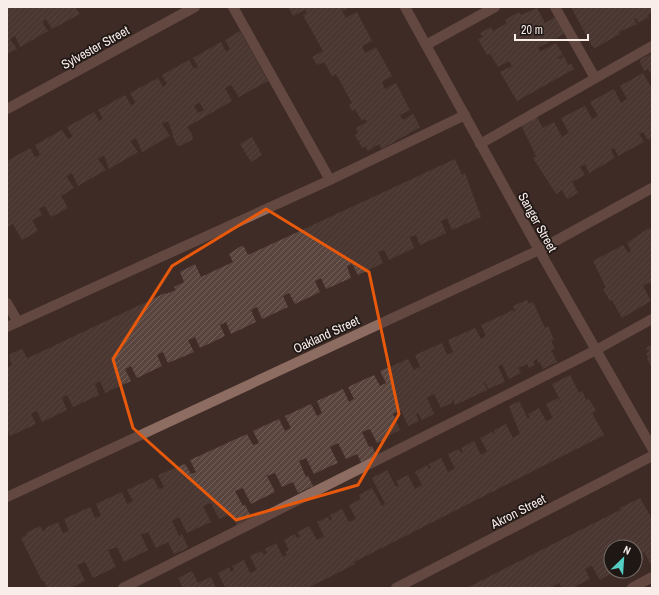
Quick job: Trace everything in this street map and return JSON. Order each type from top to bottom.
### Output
[{"type":"street","name":"Sylvester Street","points":[[7,109],[195,7]]},
{"type":"street","points":[[233,7],[330,180]]},
{"type":"street","name":"Sanger Street","points":[[405,7],[539,250],[652,448]]},
{"type":"street","points":[[426,45],[495,7]]},
{"type":"street","points":[[555,7],[595,78]]},
{"type":"street","points":[[480,144],[652,46]]},
{"type":"street","points":[[7,327],[330,180],[465,115]]},
{"type":"street","name":"Oakland Street","points":[[7,497],[539,250],[652,188]]},
{"type":"street","points":[[7,304],[18,322]]},
{"type":"street","points":[[123,588],[596,350],[652,319]]},
{"type":"street","name":"Akron Street","points":[[396,588],[652,456]]},
{"type":"street","points":[[632,588],[652,578]]},
{"type":"highlighted area","points":[[266,209],[369,272],[399,414],[358,485],[236,520],[133,428],[113,359],[172,266]]},
{"type":"building","points":[[7,7],[75,7],[80,14],[52,29],[46,19],[42,22],[48,31],[20,47],[15,36],[10,39],[17,49],[7,54]]},
{"type":"building","points":[[288,7],[350,7],[342,11],[346,18],[357,12],[372,41],[362,46],[364,51],[366,53],[376,47],[392,76],[382,82],[385,89],[396,83],[410,110],[400,115],[403,120],[413,114],[420,127],[382,149],[379,144],[368,151],[365,146],[362,148],[359,142],[362,140],[358,141],[355,135],[358,133],[356,128],[367,122],[365,119],[362,121],[355,109],[352,111],[349,105],[352,103],[336,74],[332,76],[324,62],[317,65],[312,57],[323,51],[303,15],[307,13],[305,10],[293,16]]},
{"type":"building","points":[[571,7],[652,7],[652,13],[648,15],[649,17],[639,23],[636,18],[634,19],[637,24],[619,32],[620,34],[595,48],[592,46]]},
{"type":"building","points":[[537,8],[545,23],[555,17],[564,34],[538,48],[540,52],[556,43],[563,55],[558,57],[559,59],[564,56],[568,65],[571,63],[574,69],[517,101],[500,72],[512,66],[509,61],[498,67],[490,54],[487,55],[478,39],[483,37],[480,33],[491,27],[493,31],[507,23],[505,20],[519,12],[521,15]]},
{"type":"building","points":[[240,31],[268,81],[239,97],[231,85],[225,88],[232,101],[187,127],[193,136],[192,140],[180,146],[177,145],[172,135],[173,134],[168,121],[162,124],[170,136],[142,152],[136,138],[130,141],[138,152],[109,169],[104,155],[98,159],[106,170],[78,186],[72,173],[66,176],[74,188],[61,196],[68,208],[51,217],[45,206],[39,209],[42,215],[32,220],[38,231],[22,240],[13,224],[7,227],[7,161],[30,148],[35,157],[38,156],[40,154],[35,145],[62,130],[68,139],[73,137],[67,127],[94,112],[99,121],[103,119],[98,110],[125,95],[131,105],[134,104],[135,102],[130,93],[158,78],[163,87],[167,84],[162,75],[189,60],[194,69],[198,67],[193,58],[221,42],[226,52],[230,49],[225,40]],"holes":[[[199,102],[204,110],[198,113],[194,106]]]},
{"type":"building","points":[[651,54],[652,76],[648,69],[644,71],[640,62],[641,59]]},
{"type":"building","points":[[643,73],[651,87],[652,86],[652,138],[648,140],[643,132],[639,134],[644,142],[618,156],[614,148],[611,150],[615,158],[589,173],[585,164],[580,167],[585,175],[572,182],[578,193],[567,199],[562,190],[556,194],[533,158],[536,156],[520,123],[535,114],[543,128],[554,122],[562,137],[569,133],[561,118],[585,106],[592,119],[595,118],[598,116],[590,102],[614,89],[621,103],[627,99],[620,86]]},
{"type":"building","points":[[252,137],[262,155],[251,162],[240,144]]},
{"type":"building","points":[[455,159],[462,175],[465,173],[481,217],[452,230],[447,218],[441,221],[446,233],[420,245],[416,235],[410,237],[414,248],[389,260],[384,250],[378,252],[383,263],[358,275],[352,264],[347,266],[351,278],[326,289],[321,278],[315,281],[320,292],[295,304],[289,293],[283,296],[288,307],[262,319],[257,307],[251,310],[256,322],[231,334],[226,322],[220,325],[225,336],[200,348],[195,337],[188,340],[194,352],[168,363],[163,352],[160,353],[157,355],[162,366],[137,378],[131,366],[125,369],[131,381],[105,393],[100,381],[95,384],[99,395],[73,407],[67,395],[62,398],[67,410],[42,422],[37,411],[34,412],[31,414],[36,424],[10,436],[7,430],[7,368],[12,365],[9,358],[10,354],[21,349],[27,358],[43,351],[165,293],[166,294],[176,290],[174,287],[184,282],[180,272],[195,264],[201,277],[233,262],[229,254],[241,246],[244,247],[248,255]]},
{"type":"building","points":[[649,228],[652,228],[652,287],[649,282],[643,286],[651,301],[622,318],[612,300],[610,301],[603,289],[606,288],[593,261],[623,245],[628,253],[631,251],[627,243]]},
{"type":"building","points":[[527,300],[529,304],[533,302],[545,328],[548,326],[554,340],[551,341],[555,349],[551,350],[557,362],[543,369],[540,362],[538,363],[537,359],[533,361],[535,365],[529,368],[527,364],[518,368],[521,373],[509,379],[502,364],[498,366],[505,382],[488,389],[485,382],[484,383],[487,390],[455,405],[452,398],[452,403],[441,408],[434,394],[427,398],[434,414],[422,420],[418,413],[416,414],[419,421],[408,426],[401,410],[393,414],[400,430],[388,436],[389,437],[377,443],[370,429],[362,432],[369,447],[372,446],[377,457],[362,464],[357,454],[346,459],[338,443],[330,447],[338,463],[314,474],[306,458],[299,461],[306,477],[308,476],[313,486],[298,493],[293,482],[282,487],[275,473],[267,476],[275,492],[251,504],[243,488],[235,491],[243,506],[245,505],[252,518],[237,526],[231,514],[219,519],[211,503],[203,506],[211,522],[187,533],[179,517],[172,521],[179,536],[182,534],[188,548],[174,554],[168,542],[156,548],[148,532],[141,535],[148,550],[124,562],[117,547],[108,550],[116,567],[93,578],[85,562],[77,565],[85,581],[70,588],[47,588],[44,581],[42,581],[21,538],[27,535],[26,533],[40,526],[43,531],[46,530],[45,528],[58,522],[63,533],[69,531],[64,519],[90,507],[95,518],[101,516],[96,504],[122,492],[127,504],[133,501],[127,490],[153,478],[159,489],[164,487],[158,475],[185,464],[191,474],[196,472],[190,460],[247,434],[253,445],[257,444],[259,443],[253,431],[279,419],[285,431],[291,428],[285,416],[311,404],[317,416],[322,413],[317,401],[343,389],[349,402],[354,399],[348,387],[374,375],[380,386],[386,383],[380,371],[408,359],[414,370],[420,367],[415,355],[442,343],[447,355],[453,352],[448,340],[475,328],[481,339],[486,336],[481,325],[513,310],[514,312],[513,306]]},
{"type":"building","points":[[652,345],[652,368],[647,359],[648,357],[646,353],[649,352],[646,348]]},
{"type":"building","points":[[570,375],[579,393],[582,391],[586,400],[589,399],[596,411],[592,413],[604,435],[354,562],[355,564],[308,588],[222,588],[225,587],[218,573],[229,567],[231,572],[234,570],[232,566],[244,560],[250,573],[257,570],[250,556],[262,551],[264,555],[267,553],[265,549],[276,543],[283,557],[287,555],[285,552],[289,550],[284,540],[295,534],[297,538],[300,536],[297,532],[309,526],[317,540],[324,536],[317,522],[328,517],[330,521],[332,519],[330,515],[342,509],[349,522],[356,519],[349,505],[361,499],[359,495],[372,488],[382,506],[385,504],[372,478],[387,470],[396,487],[399,485],[396,481],[408,475],[415,489],[422,485],[415,472],[427,465],[429,469],[431,468],[429,464],[441,458],[448,472],[455,469],[448,454],[459,449],[461,453],[463,452],[461,448],[474,441],[481,455],[487,451],[480,438],[492,432],[495,435],[494,430],[506,424],[513,438],[520,434],[509,406],[519,401],[528,419],[530,418],[528,414],[539,408],[546,421],[553,418],[546,404],[558,398],[562,404],[552,384]]},
{"type":"building","points":[[640,498],[652,519],[652,567],[644,552],[643,553],[643,539],[603,539],[603,578],[600,580],[592,566],[585,569],[590,579],[576,586],[577,588],[562,588],[559,583],[553,586],[554,588],[467,588],[620,510],[620,508]]},
{"type":"building","points":[[192,571],[198,583],[211,577],[216,588],[183,588],[178,578]]}]
